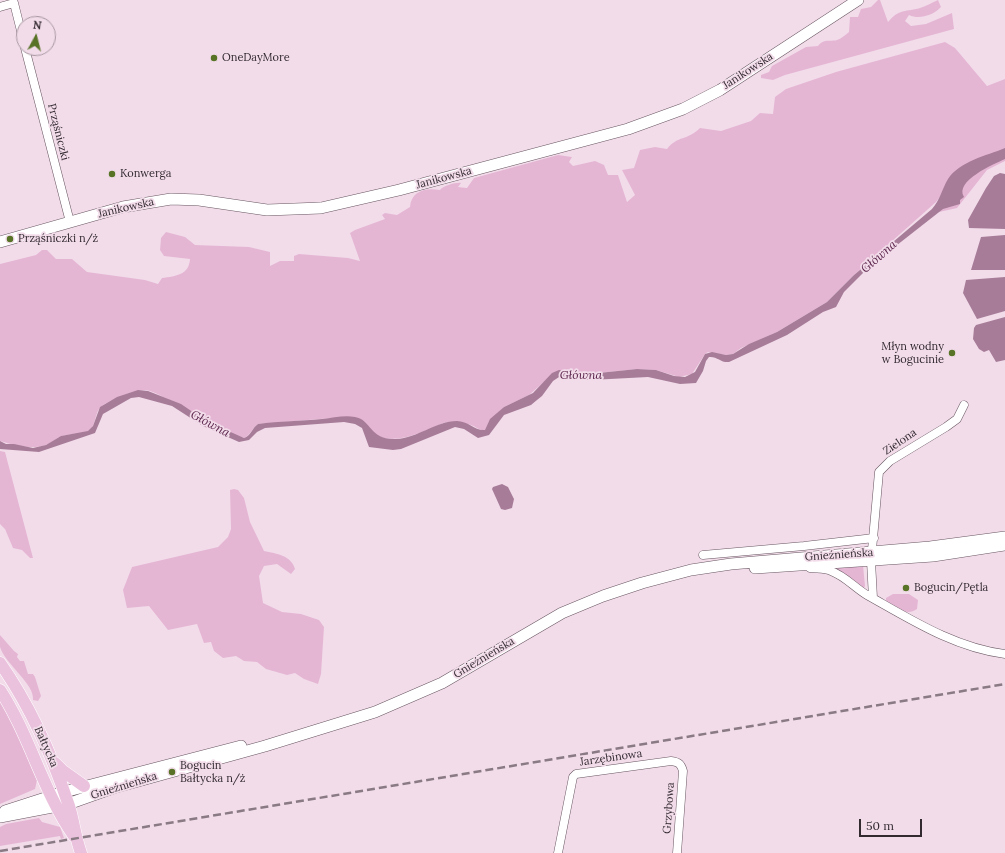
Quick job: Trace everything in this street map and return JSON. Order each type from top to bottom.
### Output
[{"type":"main road","name":"Janikowska","points":[[0,242],[123,207],[171,199],[199,200],[267,210],[321,208],[366,199],[628,129],[677,111],[720,90],[858,0]]},
{"type":"main road","name":"Gnieźnieńska","points":[[673,576],[732,570],[795,567],[1005,537]]},
{"type":"main road","name":"Gnieźnieńska","points":[[0,817],[63,805],[113,788],[345,722],[396,704],[442,683],[562,613],[622,589],[691,570],[731,564],[872,556],[933,556],[1005,545]]},
{"type":"main road","name":"Bałtycka","points":[[0,663],[31,714],[52,759],[64,792],[63,805],[81,853]]},
{"type":"main road","name":"Bałtycka","points":[[0,690],[27,739],[52,795],[63,805]]},
{"type":"main road","name":"Gnieźnieńska","points":[[0,812],[84,786],[235,747],[293,737]]},
{"type":"main road","points":[[52,759],[63,771],[84,786]]},
{"type":"street","points":[[0,7],[14,3],[17,16]]},
{"type":"street","name":"Prząśniczki","points":[[27,56],[70,222]]},
{"type":"street","name":"Zielona","points":[[873,598],[872,556],[879,472],[890,460],[946,427],[956,419],[964,405]]},
{"type":"street","points":[[703,555],[874,538]]},
{"type":"street","points":[[795,567],[831,571],[910,620],[935,632],[976,647],[1005,654]]},
{"type":"street","name":"Jarzębinowa","points":[[558,853],[573,777],[576,774],[671,761],[677,762],[681,765]]},
{"type":"street","name":"Grzybowa","points":[[677,853],[683,771],[681,765]]},
{"type":"shaded area","points":[[878,0],[880,0],[888,22],[900,12],[921,8],[938,0],[941,7],[938,10],[922,17],[909,15],[905,21],[911,26],[926,24],[952,13],[954,29],[785,75],[773,80],[761,78],[761,75],[769,72],[772,66],[806,47],[818,46],[825,41],[842,38],[849,32],[850,17],[858,17],[861,9],[871,7]]},
{"type":"shaded area","points":[[945,42],[955,48],[987,86],[1005,79],[1005,161],[987,170],[957,208],[939,212],[942,194],[936,202],[854,275],[827,302],[777,332],[741,348],[733,354],[726,355],[708,352],[705,354],[692,374],[679,377],[656,370],[637,369],[589,374],[563,370],[545,381],[529,395],[504,407],[489,422],[486,430],[466,424],[447,422],[415,435],[397,439],[378,436],[359,420],[345,417],[258,424],[244,438],[213,424],[157,394],[146,390],[141,390],[120,396],[102,406],[99,409],[93,427],[86,433],[62,436],[46,445],[34,447],[0,441],[0,264],[36,255],[42,250],[47,250],[56,259],[72,259],[87,272],[145,280],[158,284],[162,278],[184,272],[190,259],[164,256],[160,250],[161,238],[166,232],[185,237],[195,245],[249,247],[270,252],[270,266],[280,261],[294,261],[294,256],[299,254],[348,258],[360,261],[350,233],[385,219],[382,215],[385,213],[397,215],[410,207],[413,198],[419,192],[429,189],[440,190],[447,186],[459,183],[461,183],[458,187],[467,188],[474,178],[558,155],[572,157],[569,162],[573,166],[595,161],[604,165],[608,175],[618,175],[627,202],[635,195],[622,170],[634,168],[640,150],[655,147],[667,149],[675,142],[691,135],[700,128],[721,131],[751,121],[760,113],[773,114],[775,97],[786,89],[836,72]]},
{"type":"shaded area","points":[[0,451],[5,452],[33,558],[30,558],[22,550],[13,548],[5,529],[0,524]]},
{"type":"shaded area","points":[[230,490],[238,490],[244,498],[250,522],[264,551],[278,554],[287,558],[293,564],[295,569],[291,574],[277,564],[264,566],[259,576],[263,603],[282,612],[301,614],[319,620],[324,627],[321,674],[318,684],[304,679],[295,673],[287,675],[266,669],[257,662],[244,661],[236,656],[223,658],[214,651],[211,642],[204,643],[197,624],[168,630],[149,606],[127,608],[123,590],[132,567],[218,547],[228,537],[231,529]]},
{"type":"shaded area","points":[[863,565],[864,588],[834,569],[835,567]]},
{"type":"shaded area","points":[[893,594],[909,594],[918,600],[917,609],[905,612],[886,602],[886,598]]},
{"type":"shaded area","points":[[0,635],[18,654],[17,657],[20,661],[24,661],[28,674],[33,674],[35,677],[41,696],[38,701],[33,700],[29,687],[3,654],[0,647]]},
{"type":"shaded area","points":[[0,698],[7,710],[37,780],[35,789],[0,804]]},
{"type":"shaded area","points":[[39,818],[42,822],[60,827],[64,838],[61,839],[60,836],[0,846],[0,827],[6,824]]},
{"type":"water","name":"Główna","points":[[1005,148],[1005,159],[977,174],[965,185],[962,191],[964,197],[960,200],[960,204],[943,209],[869,267],[844,292],[836,307],[823,312],[787,335],[729,362],[724,362],[709,357],[696,383],[680,384],[648,377],[591,380],[559,377],[553,381],[542,396],[531,405],[504,415],[489,435],[478,438],[464,429],[455,427],[401,449],[393,450],[369,447],[362,428],[355,424],[344,422],[265,428],[257,432],[249,440],[239,442],[203,426],[172,406],[139,397],[131,398],[103,414],[95,433],[39,452],[0,449],[0,441],[6,444],[33,448],[46,445],[61,436],[88,431],[93,426],[100,407],[117,397],[138,390],[148,391],[181,404],[206,421],[244,438],[248,436],[258,424],[347,416],[361,419],[381,436],[396,439],[412,436],[434,426],[457,421],[461,421],[481,430],[485,430],[490,419],[504,407],[533,393],[552,373],[559,370],[589,374],[637,369],[656,370],[674,376],[685,377],[695,372],[705,354],[712,352],[726,355],[733,354],[749,344],[777,332],[827,302],[854,275],[932,209],[948,179],[953,173],[966,163]]},
{"type":"water","points":[[1000,173],[1005,174],[1005,229],[969,228],[968,220],[986,188],[994,176]]},
{"type":"water","points":[[1005,235],[1005,270],[971,270],[981,237]]},
{"type":"water","points":[[1005,277],[1005,311],[977,319],[963,293],[966,280]]},
{"type":"water","points":[[1005,317],[1005,360],[996,362],[989,350],[984,352],[979,349],[973,339],[974,328],[976,325]]},
{"type":"water","points":[[502,484],[508,487],[514,499],[512,508],[505,510],[501,509],[492,489],[493,487]]},
{"type":"railway","points":[[0,851],[1005,684]]},
{"type":"place","name":"OneDayMore","points":[[214,58]]},
{"type":"place","name":"Konwerga","points":[[112,174]]},
{"type":"place","name":"Prząśniczki n/ż","points":[[10,239]]},
{"type":"place","name":"Młyn wodny w Bogucinie","points":[[952,353]]},
{"type":"place","name":"Bogucin/Pętla","points":[[906,588]]},
{"type":"place","name":"Bogucin Bałtycka n/ż","points":[[172,772]]}]
